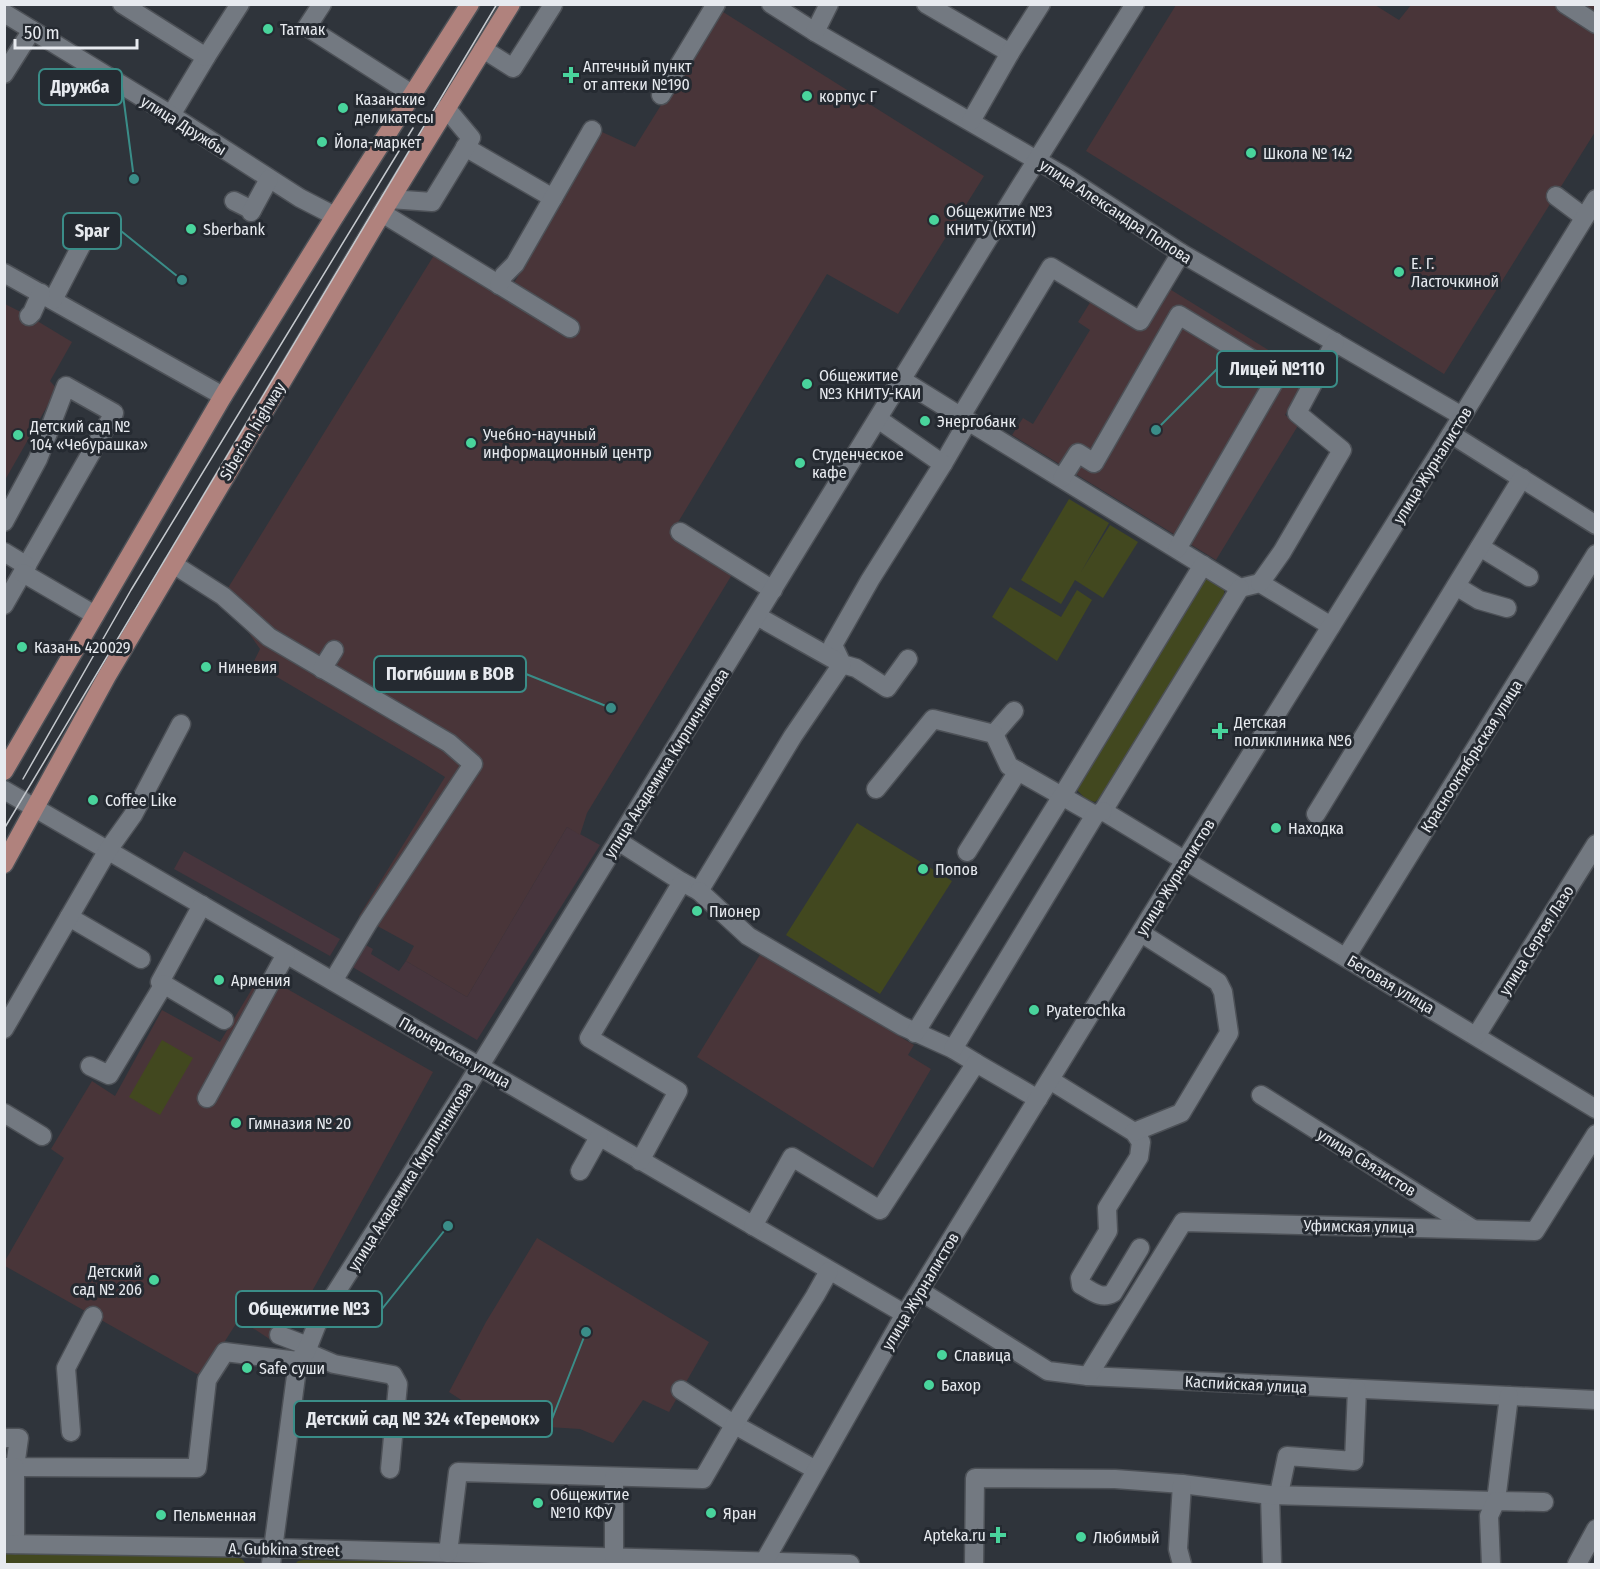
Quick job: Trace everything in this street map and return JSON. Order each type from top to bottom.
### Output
[{"type":"main road","points":[[4,771],[223,396],[470,4]]},
{"type":"main road","name":"Siberian highway","points":[[4,864],[107,676],[173,564],[386,206],[511,4]]},
{"type":"street","points":[[122,4],[206,57]]},
{"type":"street","points":[[171,116],[240,4]]},
{"type":"street","points":[[322,4],[307,27],[412,94]]},
{"type":"street","points":[[483,49],[513,68],[553,6],[552,4]]},
{"type":"street","points":[[661,95],[716,4]]},
{"type":"street","name":"улица Александра Попова","points":[[771,4],[815,32],[1064,176],[1181,253],[1462,416]]},
{"type":"street","points":[[815,32],[829,4]]},
{"type":"street","points":[[926,4],[1010,53]]},
{"type":"street","points":[[970,122],[1041,4]]},
{"type":"street","name":"улица Академика Кирпичникова","points":[[272,1556],[304,1353],[319,1319],[479,1067],[1135,4]]},
{"type":"street","points":[[1565,4],[1596,24]]},
{"type":"street","name":"улица Дружбы","points":[[4,13],[269,179],[335,216]]},
{"type":"street","points":[[4,74],[32,30]]},
{"type":"street","points":[[386,206],[432,202],[471,138],[446,108]]},
{"type":"street","points":[[499,285],[504,275],[515,264],[592,130]]},
{"type":"street","points":[[465,147],[553,198]]},
{"type":"street","points":[[234,201],[252,211],[269,179]]},
{"type":"street","points":[[1556,196],[1584,217]]},
{"type":"street","name":"улица Журналистов","points":[[764,1563],[905,1314],[1596,199]]},
{"type":"street","points":[[386,206],[499,285],[570,328]]},
{"type":"street","points":[[29,316],[47,296],[81,246]]},
{"type":"street","points":[[842,664],[833,645],[870,580],[943,464],[965,419],[1051,267],[1140,321],[1181,253]]},
{"type":"street","points":[[4,273],[223,396]]},
{"type":"street","points":[[1062,478],[1078,453],[1094,463],[1179,315],[1278,375],[1177,549]]},
{"type":"street","points":[[953,1049],[1240,588],[1260,583],[1282,552],[1342,450],[1297,413],[1335,342]]},
{"type":"street","points":[[902,380],[1240,588]]},
{"type":"street","points":[[4,522],[38,459],[66,386],[114,413],[4,605]]},
{"type":"street","points":[[878,419],[943,464]]},
{"type":"street","points":[[1451,434],[1596,525]]},
{"type":"street","points":[[1316,814],[1522,478]]},
{"type":"street","points":[[680,532],[773,590]]},
{"type":"street","points":[[1480,547],[1529,577]]},
{"type":"street","points":[[4,552],[25,570],[96,615]]},
{"type":"street","name":"Краснооктябрьская улица","points":[[1346,957],[1596,554]]},
{"type":"street","points":[[173,564],[223,596],[269,638],[449,743],[473,764],[369,921],[333,981]]},
{"type":"street","points":[[904,1031],[1062,796],[1203,565]]},
{"type":"street","points":[[1260,583],[1331,627]]},
{"type":"street","points":[[1456,586],[1479,600],[1507,608]]},
{"type":"street","points":[[757,616],[842,664],[856,668],[887,688],[908,659]]},
{"type":"street","points":[[322,669],[334,650]]},
{"type":"street","points":[[699,891],[793,736],[842,664]]},
{"type":"street","points":[[994,734],[1014,711]]},
{"type":"street","points":[[876,789],[933,720],[994,734]]},
{"type":"street","points":[[4,1029],[108,850],[133,815],[181,724]]},
{"type":"street","points":[[967,852],[1018,771],[1010,766],[994,734]]},
{"type":"street","name":"Беговая улица","points":[[1018,771],[1186,860],[1596,1109]]},
{"type":"street","name":"Пионерская улица","points":[[4,790],[905,1314]]},
{"type":"street","points":[[618,841],[699,891],[748,936],[904,1031],[953,1049],[1038,1099]]},
{"type":"street","name":"улица Сергея Лазо","points":[[1476,1036],[1596,844]]},
{"type":"street","points":[[640,1161],[678,1091],[589,1038],[682,882]]},
{"type":"street","points":[[202,905],[160,982],[224,1020]]},
{"type":"street","points":[[69,917],[141,959]]},
{"type":"street","points":[[1134,1132],[1180,1113],[1229,1033],[1223,992],[1218,982],[1141,933]]},
{"type":"street","points":[[207,1098],[285,954]]},
{"type":"street","points":[[90,1066],[110,1075],[164,984]]},
{"type":"street","points":[[753,1226],[792,1157],[880,1210],[976,1063]]},
{"type":"street","points":[[1050,1080],[1134,1132],[1141,1142],[1139,1157],[1107,1208],[1108,1231],[1080,1278],[1081,1285],[1107,1297],[1113,1293],[1140,1248]]},
{"type":"street","name":"улица Связистов","points":[[1261,1095],[1473,1229]]},
{"type":"street","points":[[4,1113],[42,1136]]},
{"type":"street","name":"Уфимская улица","points":[[1088,1376],[1183,1222],[1535,1231],[1596,1134]]},
{"type":"street","points":[[580,1171],[599,1137]]},
{"type":"street","points":[[448,1553],[458,1472],[703,1479],[830,1271]]},
{"type":"street","name":"Каспийская улица","points":[[920,1291],[1048,1371],[1088,1376],[1596,1400]]},
{"type":"street","points":[[71,1432],[66,1368],[93,1316]]},
{"type":"street","points":[[279,1335],[304,1353],[334,1364],[393,1375],[399,1384],[390,1469]]},
{"type":"street","points":[[10,1467],[197,1468],[207,1380],[225,1353],[304,1353]]},
{"type":"street","points":[[1272,1564],[1274,1495],[1287,1456],[1354,1461],[1357,1389]]},
{"type":"street","points":[[681,1390],[735,1425],[816,1470]]},
{"type":"street","points":[[1491,1564],[1489,1516],[1496,1502],[1509,1396]]},
{"type":"street","points":[[4,1438],[19,1438],[10,1467],[10,1544]]},
{"type":"street","points":[[614,1477],[614,1557]]},
{"type":"street","points":[[974,1564],[975,1478],[1115,1479],[1274,1495],[1544,1502]]},
{"type":"street","points":[[1182,1484],[1178,1549],[1182,1564]]},
{"type":"street","points":[[1577,1564],[1596,1529]]},
{"type":"street","name":"A. Gubkina street","points":[[10,1544],[272,1556],[448,1553],[850,1564]]},
{"type":"shaded area","points":[[1176,5],[1375,5],[1399,20],[1411,5],[1595,5],[1595,132],[1444,374],[1086,151]]},
{"type":"shaded area","points":[[720,10],[984,176],[898,314],[827,274],[671,534],[733,573],[587,813],[580,835],[567,827],[467,997],[406,961],[414,946],[359,916],[445,777],[253,663],[260,649],[223,596],[436,252],[507,295],[602,132],[635,147]]},
{"type":"shaded area","points":[[1168,288],[1309,375],[1285,415],[1299,424],[1216,560],[1012,435],[1023,418],[1033,424],[1090,330],[1078,322],[1091,301],[1141,331]]},
{"type":"shaded area","name":"Детский сад № 104 «Чебурашка»","points":[[5,304],[72,342],[50,381],[57,389],[5,480]]},
{"type":"shaded area","points":[[567,827],[600,845],[477,1040],[349,965],[362,943],[373,949],[371,954],[399,971],[406,961],[467,997]]},
{"type":"shaded area","points":[[184,851],[340,939],[330,956],[174,869]]},
{"type":"shaded area","points":[[761,953],[914,1045],[908,1055],[931,1069],[873,1168],[697,1057]]},
{"type":"shaded area","name":"Гимназия № 20","points":[[261,974],[433,1072],[310,1295],[304,1294],[274,1342],[239,1319],[206,1371],[197,1374],[5,1266],[5,1261],[64,1158],[51,1149],[92,1081],[115,1096],[162,1010],[220,1042]]},
{"type":"shaded area","points":[[537,1238],[709,1342],[669,1412],[643,1400],[613,1443],[580,1429],[498,1424],[449,1392],[486,1322]]},
{"type":"green space","points":[[1069,499],[1109,523],[1081,572],[1110,525],[1138,542],[1103,598],[1075,580],[1061,604],[1021,580]]},
{"type":"green space","points":[[1205,575],[1225,586],[1224,594],[1104,794],[1095,802],[1086,799],[1078,791],[1078,781]]},
{"type":"green space","points":[[1010,587],[1061,617],[1077,590],[1092,600],[1057,661],[992,617]]},
{"type":"green space","points":[[857,823],[952,881],[880,994],[786,935]]},
{"type":"green space","points":[[162,1040],[193,1058],[160,1115],[129,1097]]},
{"type":"green space","points":[[5,1553],[235,1557],[242,1559],[246,1564],[5,1564]]},
{"type":"green space","points":[[304,1560],[518,1564],[295,1564]]},
{"type":"tram line","points":[[4,829],[497,4]]},
{"type":"tram line","points":[[23,779],[131,590],[413,128]]},
{"type":"place","name":"Татмак","points":[[268,29]]},
{"type":"place","name":"Аптечный пункт от аптеки №190","points":[[571,75]]},
{"type":"place","name":"корпус Г","points":[[807,96]]},
{"type":"place","name":"Казанские деликатесы","points":[[343,108]]},
{"type":"place","name":"Йола-маркет","points":[[322,142]]},
{"type":"place","name":"Школа № 142","points":[[1251,153]]},
{"type":"place","name":"Дружба","points":[[134,179]]},
{"type":"place","name":"Общежитие №3 КНИТУ (КХТИ)","points":[[934,220]]},
{"type":"place","name":"Sberbank","points":[[191,229]]},
{"type":"place","name":"Е. Г. Ласточкиной","points":[[1399,272]]},
{"type":"place","name":"Spar","points":[[182,280]]},
{"type":"place","name":"Общежитие №3 КНИТУ-КАИ","points":[[807,384]]},
{"type":"place","name":"Энергобанк","points":[[925,421]]},
{"type":"place","name":"Лицей №110","points":[[1156,430]]},
{"type":"place","name":"Детский сад № 104 «Чебурашка»","points":[[18,435]]},
{"type":"place","name":"Учебно-научный информационный центр","points":[[471,443]]},
{"type":"place","name":"Студенческое кафе","points":[[800,463]]},
{"type":"place","name":"Казань 420029","points":[[22,647]]},
{"type":"place","name":"Ниневия","points":[[206,667]]},
{"type":"place","name":"Погибшим в ВОВ","points":[[611,708]]},
{"type":"place","name":"Детская поликлиника №6","points":[[1220,731]]},
{"type":"place","name":"Coffee Like","points":[[93,800]]},
{"type":"place","name":"Находка","points":[[1276,828]]},
{"type":"place","name":"Попов","points":[[923,869]]},
{"type":"place","name":"Пионер","points":[[697,911]]},
{"type":"place","name":"Армения","points":[[219,980]]},
{"type":"place","name":"Pyaterochka","points":[[1034,1010]]},
{"type":"place","name":"Гимназия № 20","points":[[236,1123]]},
{"type":"place","name":"Общежитие №3","points":[[448,1226]]},
{"type":"place","name":"Детский сад № 206","points":[[154,1280]]},
{"type":"place","name":"Детский сад № 324 «Теремок»","points":[[586,1332]]},
{"type":"place","name":"Славица","points":[[942,1355]]},
{"type":"place","name":"Safe суши","points":[[247,1368]]},
{"type":"place","name":"Бахор","points":[[929,1385]]},
{"type":"place","name":"Общежитие №10 КФУ","points":[[538,1503]]},
{"type":"place","name":"Яран","points":[[711,1513]]},
{"type":"place","name":"Пельменная","points":[[161,1515]]},
{"type":"place","name":"Apteka.ru","points":[[998,1535]]},
{"type":"place","name":"Любимый","points":[[1081,1537]]}]
